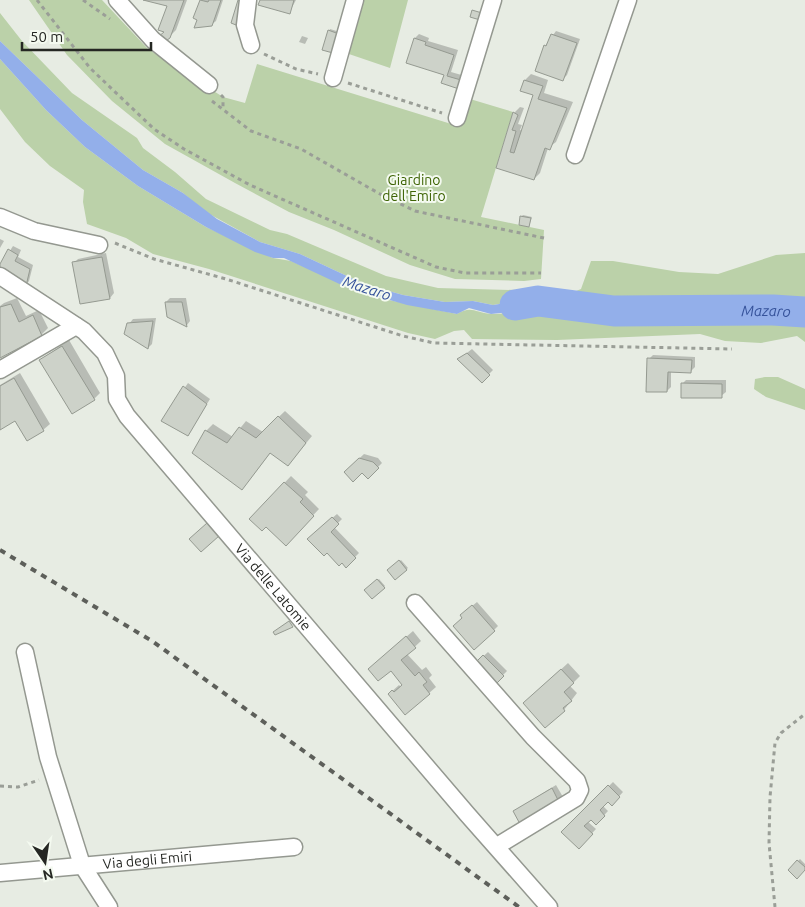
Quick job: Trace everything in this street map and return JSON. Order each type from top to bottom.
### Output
[{"type":"street","points":[[117,0],[153,40],[208,91]]},
{"type":"street","points":[[248,0],[245,25],[251,45]]},
{"type":"street","points":[[333,78],[355,0]]},
{"type":"street","points":[[457,118],[493,0]]},
{"type":"street","points":[[575,155],[628,0]]},
{"type":"street","points":[[0,217],[34,231],[99,245]]},
{"type":"street","name":"Via delle Latomie","points":[[0,276],[76,326],[105,353],[116,376],[117,399],[127,416],[466,814],[497,846],[519,875],[549,907]]},
{"type":"street","points":[[0,370],[76,326]]},
{"type":"street","points":[[415,604],[534,737],[577,781],[580,790],[576,798],[497,846]]},
{"type":"street","points":[[25,652],[53,774],[82,865],[109,907]]},
{"type":"street","name":"Via degli Emiri","points":[[0,873],[294,846]]},
{"type":"path","points":[[37,0],[90,68],[154,129],[184,149],[250,185],[436,267],[465,273],[541,273]]},
{"type":"path","points":[[83,0],[116,25]]},
{"type":"path","points":[[251,45],[273,60],[296,69],[333,78],[457,118]]},
{"type":"path","points":[[208,91],[251,131],[301,148],[380,194],[415,211],[544,238]]},
{"type":"path","points":[[99,245],[116,243],[154,259],[226,279],[403,336],[434,343],[732,350]]},
{"type":"path","points":[[775,907],[769,843],[770,797],[775,743],[781,733],[805,714]]},
{"type":"path","points":[[0,786],[18,787],[53,774]]},
{"type":"green space","name":"Giardino dell'Emiro","points":[[29,0],[102,0],[148,49],[223,97],[245,103],[257,64],[461,127],[470,99],[513,112],[481,217],[544,230],[541,279],[524,281],[455,279],[410,265],[334,230],[289,212],[235,183],[165,144],[112,101],[67,55]]},
{"type":"green space","points":[[361,0],[408,0],[390,68],[346,53]]},
{"type":"green space","points":[[0,13],[22,41],[72,93],[137,138],[143,148],[206,199],[270,230],[287,234],[386,276],[438,288],[551,291],[564,296],[581,289],[591,261],[613,261],[679,272],[718,274],[776,255],[805,253],[805,342],[797,336],[761,343],[725,341],[700,334],[557,340],[472,339],[464,330],[454,331],[435,339],[408,333],[209,269],[153,254],[126,238],[87,224],[83,202],[84,190],[50,166],[25,142],[0,109],[0,59],[46,110],[85,147],[138,186],[206,227],[273,258],[291,261],[374,297],[457,314],[466,310],[491,314],[517,310],[533,305],[543,309],[557,305],[526,299],[493,305],[473,301],[445,302],[403,295],[364,284],[300,254],[260,242],[204,211],[183,193],[143,170],[82,120],[0,41]]},
{"type":"green space","points":[[778,377],[805,389],[805,410],[766,397],[754,389],[755,379]]},
{"type":"water","name":"Mazaro","points":[[0,41],[82,120],[143,170],[183,193],[217,219],[260,242],[300,254],[364,284],[403,295],[445,302],[473,301],[493,305],[538,298],[558,305],[543,309],[533,305],[519,311],[491,314],[469,308],[457,314],[407,305],[348,288],[284,258],[273,258],[255,252],[206,227],[138,186],[85,147],[46,110],[0,59]]},
{"type":"building","points":[[143,0],[184,0],[170,38],[163,43],[158,37],[164,32],[158,30],[167,6]]},
{"type":"building","points":[[200,0],[208,2],[209,0],[221,0],[212,26],[194,28],[197,20],[193,18]]},
{"type":"building","points":[[238,0],[243,0],[236,25],[231,23]]},
{"type":"building","points":[[260,0],[294,0],[290,14],[258,5]]},
{"type":"building","points":[[472,10],[482,13],[480,20],[470,17]]},
{"type":"building","points":[[328,30],[339,34],[333,53],[322,50]]},
{"type":"building","points":[[551,34],[577,43],[563,81],[535,71],[544,45],[546,46]]},
{"type":"building","points":[[414,38],[426,42],[425,45],[454,55],[447,76],[461,80],[459,89],[441,83],[444,75],[406,63]]},
{"type":"building","points":[[524,80],[543,86],[538,99],[567,108],[550,150],[545,148],[534,180],[496,168],[513,112],[518,115],[512,130],[516,131],[510,152],[514,153],[533,95],[520,91]]},
{"type":"building","points":[[520,216],[531,218],[529,227],[519,225]]},
{"type":"building","points":[[8,249],[18,255],[15,261],[30,269],[26,286],[0,270],[0,264]]},
{"type":"building","points":[[102,257],[110,299],[80,304],[72,262]]},
{"type":"building","points":[[165,302],[182,302],[187,327],[167,317]]},
{"type":"building","points":[[11,304],[19,322],[33,315],[42,336],[0,358],[0,307]]},
{"type":"building","points":[[153,321],[148,349],[124,334],[127,323]]},
{"type":"building","points":[[62,346],[95,400],[72,414],[39,360]]},
{"type":"building","points":[[467,353],[490,375],[482,383],[457,359]]},
{"type":"building","points":[[647,358],[692,360],[691,373],[668,372],[667,392],[646,392]]},
{"type":"building","points":[[14,378],[44,431],[27,441],[15,421],[0,430],[0,386]]},
{"type":"building","points":[[681,383],[722,384],[722,398],[681,398]]},
{"type":"building","points":[[183,386],[207,404],[188,436],[161,421]]},
{"type":"building","points":[[278,416],[306,443],[288,466],[270,453],[242,490],[192,453],[205,430],[227,443],[239,427],[256,438]]},
{"type":"building","points":[[359,458],[373,462],[379,468],[368,479],[362,473],[353,482],[344,472]]},
{"type":"building","points":[[284,482],[303,499],[300,502],[314,516],[286,546],[266,527],[262,531],[249,519]]},
{"type":"building","points":[[332,517],[339,524],[331,532],[356,558],[346,568],[342,563],[339,566],[327,553],[324,556],[307,539]]},
{"type":"building","points":[[207,523],[219,536],[201,552],[189,539]]},
{"type":"building","points":[[399,560],[407,570],[395,580],[387,570]]},
{"type":"building","points":[[377,579],[385,588],[372,599],[364,590]]},
{"type":"building","points":[[472,605],[495,631],[474,650],[453,626],[462,618],[460,615]]},
{"type":"building","points":[[289,621],[293,627],[275,635],[273,632]]},
{"type":"building","points":[[406,636],[416,648],[401,660],[415,676],[419,672],[427,682],[423,685],[430,694],[405,715],[388,694],[392,690],[394,692],[402,685],[391,671],[378,681],[368,669]]},
{"type":"building","points":[[483,655],[504,676],[495,685],[475,663]]},
{"type":"building","points":[[561,669],[574,683],[564,692],[572,701],[563,708],[565,711],[545,728],[523,703]]},
{"type":"building","points":[[608,785],[620,797],[612,806],[608,802],[600,810],[605,816],[596,825],[591,820],[584,826],[593,834],[579,849],[561,832]]},
{"type":"building","points":[[552,788],[559,802],[520,824],[513,811]]},
{"type":"building","points":[[797,860],[805,867],[805,870],[797,879],[788,870]]},
{"type":"waterway","name":"Mazaro","points":[[515,305],[538,301],[614,311],[773,310],[805,312]]},
{"type":"railway","points":[[0,550],[152,641],[519,907]]}]
